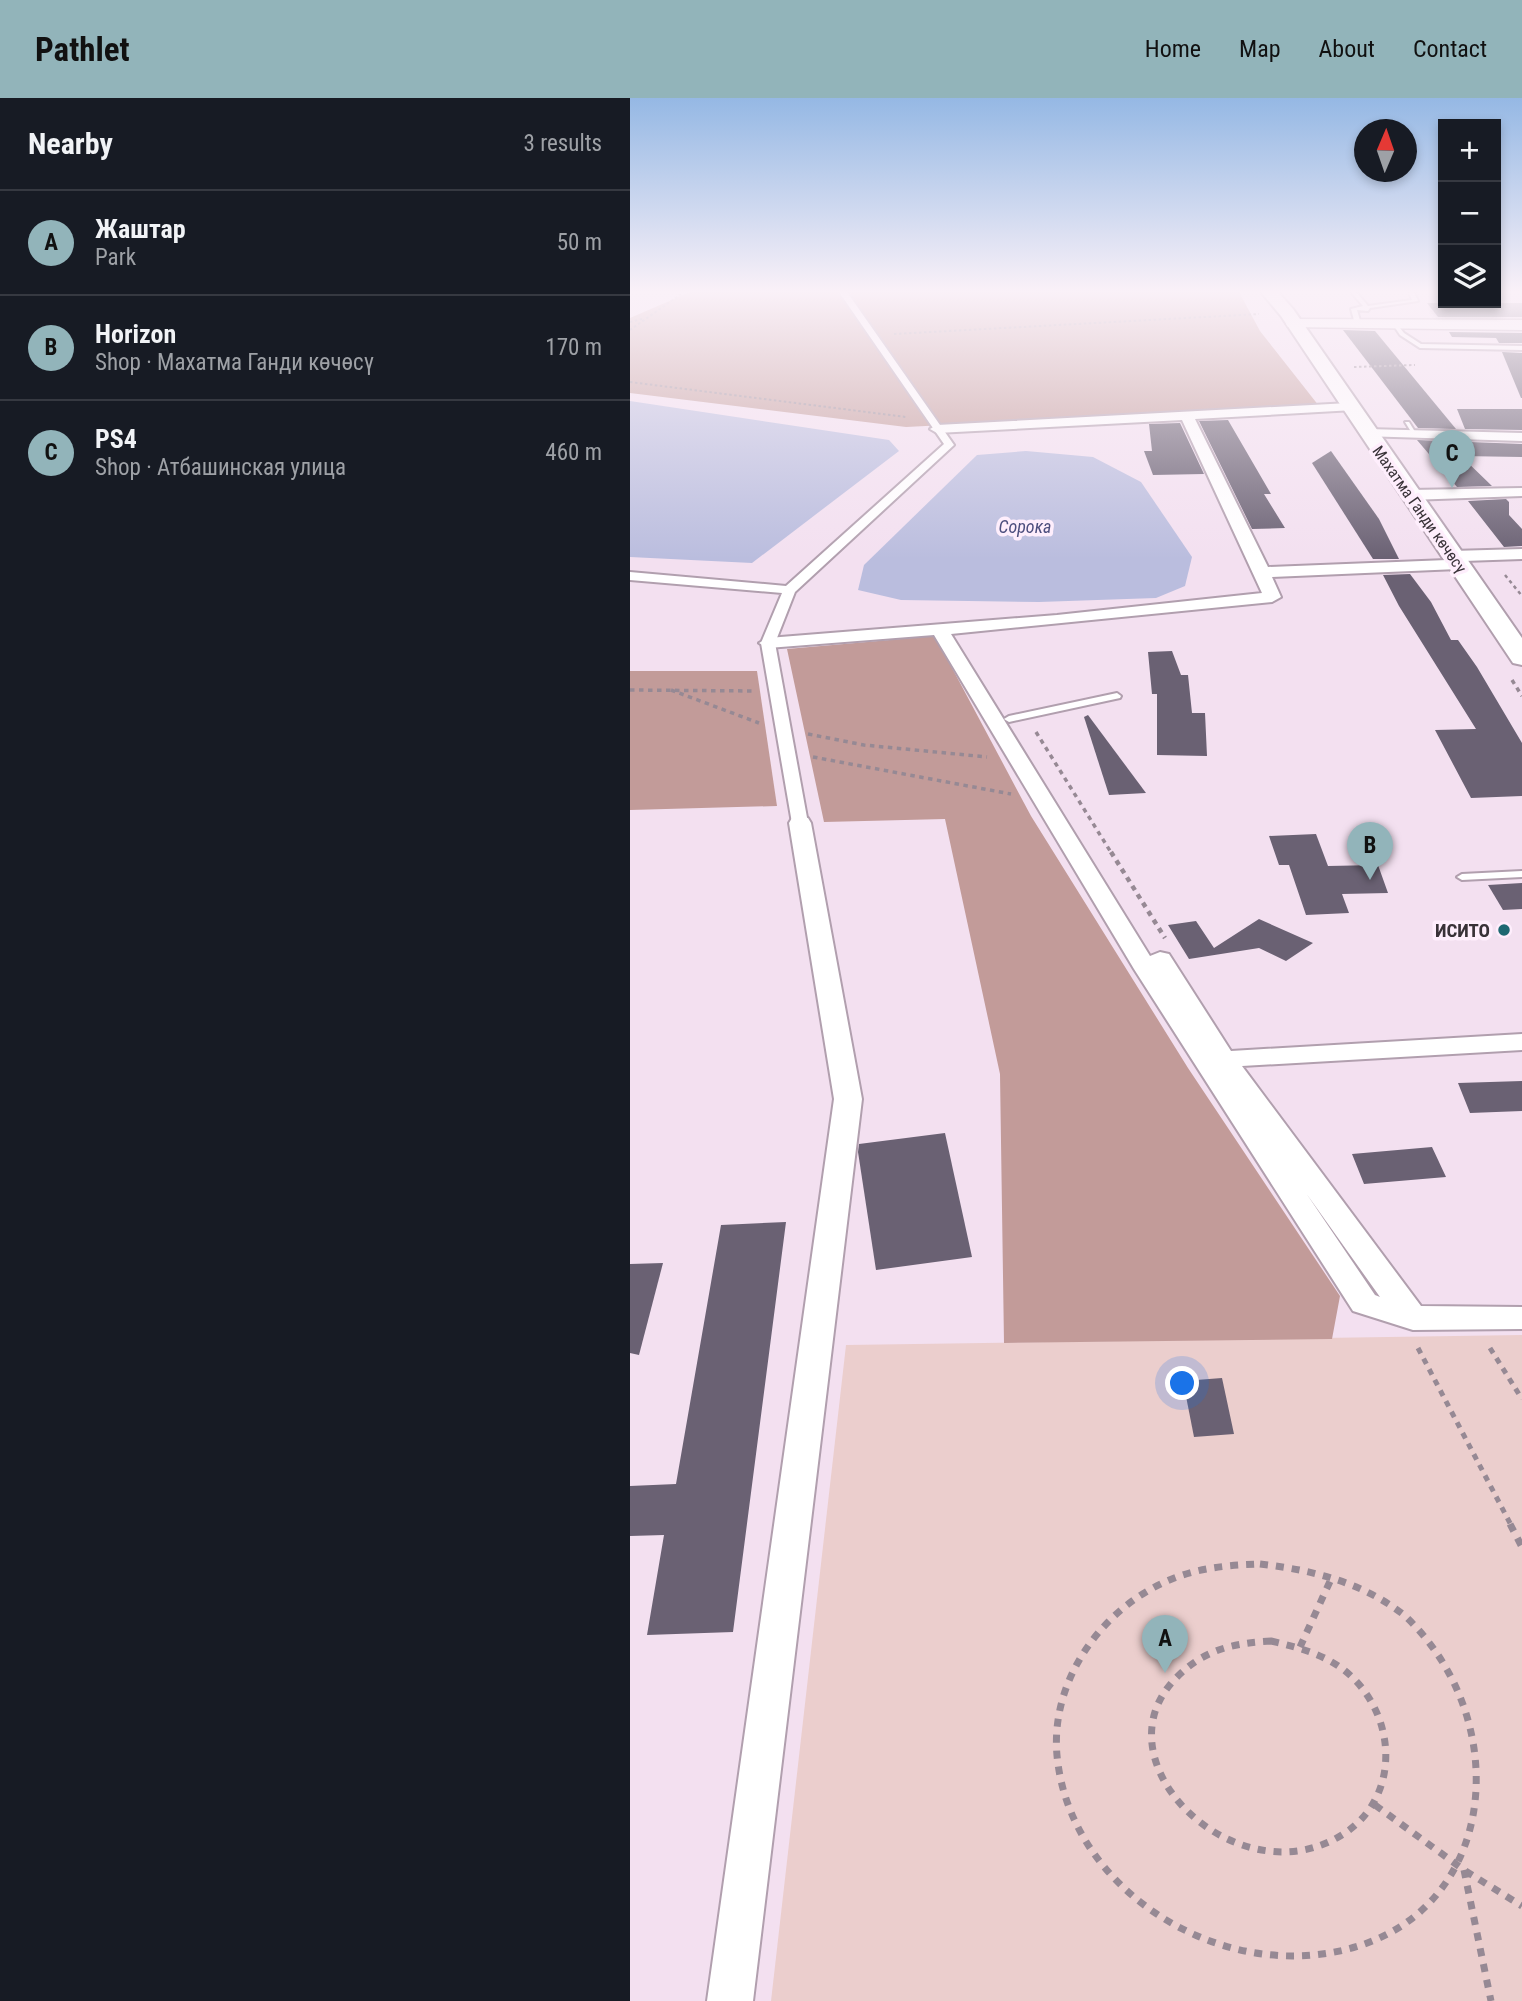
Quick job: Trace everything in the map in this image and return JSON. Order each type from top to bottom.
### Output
[{"type":"main road","name":"Махатма Ганди көчөсү","points":[[1331,381],[1519,647]]},
{"type":"street","points":[[730,2001],[848,1099],[768,643],[789,590],[949,445],[904,381]]},
{"type":"street","points":[[934,424],[1349,407]]},
{"type":"street","points":[[768,643],[947,629],[1272,597],[1186,415]]},
{"type":"street","points":[[1367,433],[1411,429],[1522,437]]},
{"type":"street","points":[[1410,495],[1522,492]]},
{"type":"street","points":[[1262,572],[1522,554]]},
{"type":"street","points":[[630,576],[789,590]]},
{"type":"street","points":[[947,629],[1017,717],[1223,1059],[1415,1333]]},
{"type":"street","points":[[947,629],[1040,800],[1203,1062],[1364,1303],[1388,1314],[1415,1333],[1522,1318]]},
{"type":"street","points":[[1223,1059],[1522,1042]]},
{"type":"lane","points":[[1017,717],[1117,696]]},
{"type":"lane","points":[[1462,877],[1522,874]]},
{"type":"path","points":[[630,382],[934,424]]},
{"type":"path","points":[[630,690],[777,691]]},
{"type":"path","points":[[671,690],[736,716],[783,730],[864,745],[945,755],[1015,758]]},
{"type":"path","points":[[1017,717],[1082,801],[1167,940]]},
{"type":"path","points":[[788,753],[1040,800]]},
{"type":"path","points":[[1415,1333],[1522,1547]]},
{"type":"path","points":[[1492,1348],[1522,1399]]},
{"type":"path","points":[[1458,1673],[1427,1634],[1399,1611],[1366,1591],[1332,1577],[1296,1568],[1260,1564],[1223,1566],[1189,1573],[1156,1586],[1127,1604],[1102,1627],[1081,1654],[1066,1684],[1058,1718],[1056,1753],[1062,1789],[1075,1826],[1097,1860],[1125,1891],[1159,1918],[1199,1938],[1242,1951],[1286,1956],[1329,1953],[1371,1943],[1408,1924],[1439,1900],[1464,1870],[1469,1859]]},
{"type":"path","points":[[1300,1647],[1332,1577]]},
{"type":"path","points":[[1271,1641],[1300,1647],[1328,1659],[1352,1676],[1371,1699],[1383,1724],[1388,1761],[1386,1780],[1375,1805],[1356,1827],[1331,1842],[1301,1851],[1269,1853],[1236,1845],[1207,1831],[1182,1811],[1165,1786],[1155,1758],[1152,1731],[1158,1704],[1171,1681],[1190,1662],[1214,1650],[1242,1642],[1271,1641]]},
{"type":"path","points":[[1375,1805],[1464,1870],[1522,1906]]},
{"type":"path","points":[[1464,1870],[1492,2001]]},
{"type":"shaded area","points":[[630,381],[1299,381],[1319,406],[906,427],[630,393]]},
{"type":"shaded area","points":[[935,636],[1031,816],[1188,1068],[1340,1296],[1332,1339],[1004,1343],[1000,1074],[945,819],[824,822],[787,649]]},
{"type":"shaded area","points":[[630,671],[757,671],[777,806],[630,810]]},
{"type":"shaded area","points":[[1522,1335],[1522,2001],[771,2001],[846,1345]]},
{"type":"water","points":[[630,401],[889,440],[899,451],[752,563],[630,557]]},
{"type":"water","name":"Сорока","points":[[1026,451],[1093,457],[1141,482],[1192,557],[1185,586],[1156,598],[1039,602],[901,600],[858,590],[864,565],[977,455]]},
{"type":"building","points":[[1382,381],[1416,381],[1456,429],[1418,428]]},
{"type":"building","points":[[1514,381],[1522,381],[1521,398]]},
{"type":"building","points":[[1457,409],[1522,409],[1522,430],[1465,429]]},
{"type":"building","points":[[1228,420],[1271,494],[1264,494],[1285,528],[1252,529],[1199,421]]},
{"type":"building","points":[[1180,423],[1204,474],[1153,475],[1144,451],[1152,451],[1149,424]]},
{"type":"building","points":[[1417,440],[1467,442],[1474,451],[1470,442],[1522,444],[1522,457],[1461,456],[1492,486],[1457,487]]},
{"type":"building","points":[[1331,451],[1379,519],[1399,559],[1373,559],[1312,463]]},
{"type":"building","points":[[1506,499],[1509,502],[1509,515],[1522,529],[1522,546],[1504,547],[1468,501]]},
{"type":"building","points":[[1410,574],[1431,602],[1451,640],[1458,640],[1477,667],[1522,743],[1522,796],[1471,798],[1435,730],[1476,729],[1399,606],[1383,575]]},
{"type":"building","points":[[1172,651],[1181,675],[1188,675],[1192,713],[1205,713],[1207,756],[1157,755],[1157,694],[1152,694],[1148,652]]},
{"type":"building","points":[[1088,715],[1146,793],[1109,795],[1084,717]]},
{"type":"building","points":[[1316,834],[1328,866],[1378,865],[1388,893],[1342,894],[1349,913],[1306,915],[1289,865],[1279,865],[1269,836]]},
{"type":"building","points":[[1522,883],[1522,909],[1503,910],[1488,885]]},
{"type":"building","points":[[1259,919],[1313,943],[1286,961],[1259,948],[1189,959],[1168,925],[1196,921],[1214,948]]},
{"type":"building","points":[[1522,1081],[1522,1111],[1470,1113],[1458,1083]]},
{"type":"building","points":[[945,1133],[972,1257],[876,1270],[859,1144]]},
{"type":"building","points":[[1432,1147],[1446,1177],[1364,1184],[1352,1154]]},
{"type":"building","points":[[786,1222],[733,1632],[647,1635],[664,1535],[630,1536],[630,1486],[676,1484],[721,1225]]},
{"type":"building","points":[[663,1263],[639,1355],[630,1353],[630,1264]]},
{"type":"building","points":[[1222,1378],[1234,1434],[1194,1437],[1183,1381]]},
{"type":"place","name":"PS4","points":[[1452,488]]},
{"type":"place","name":"Horizon","points":[[1370,880]]},
{"type":"place","name":"ИСИТО","points":[[1504,930]]},
{"type":"place","name":"Жаштар","points":[[1165,1673]]}]
